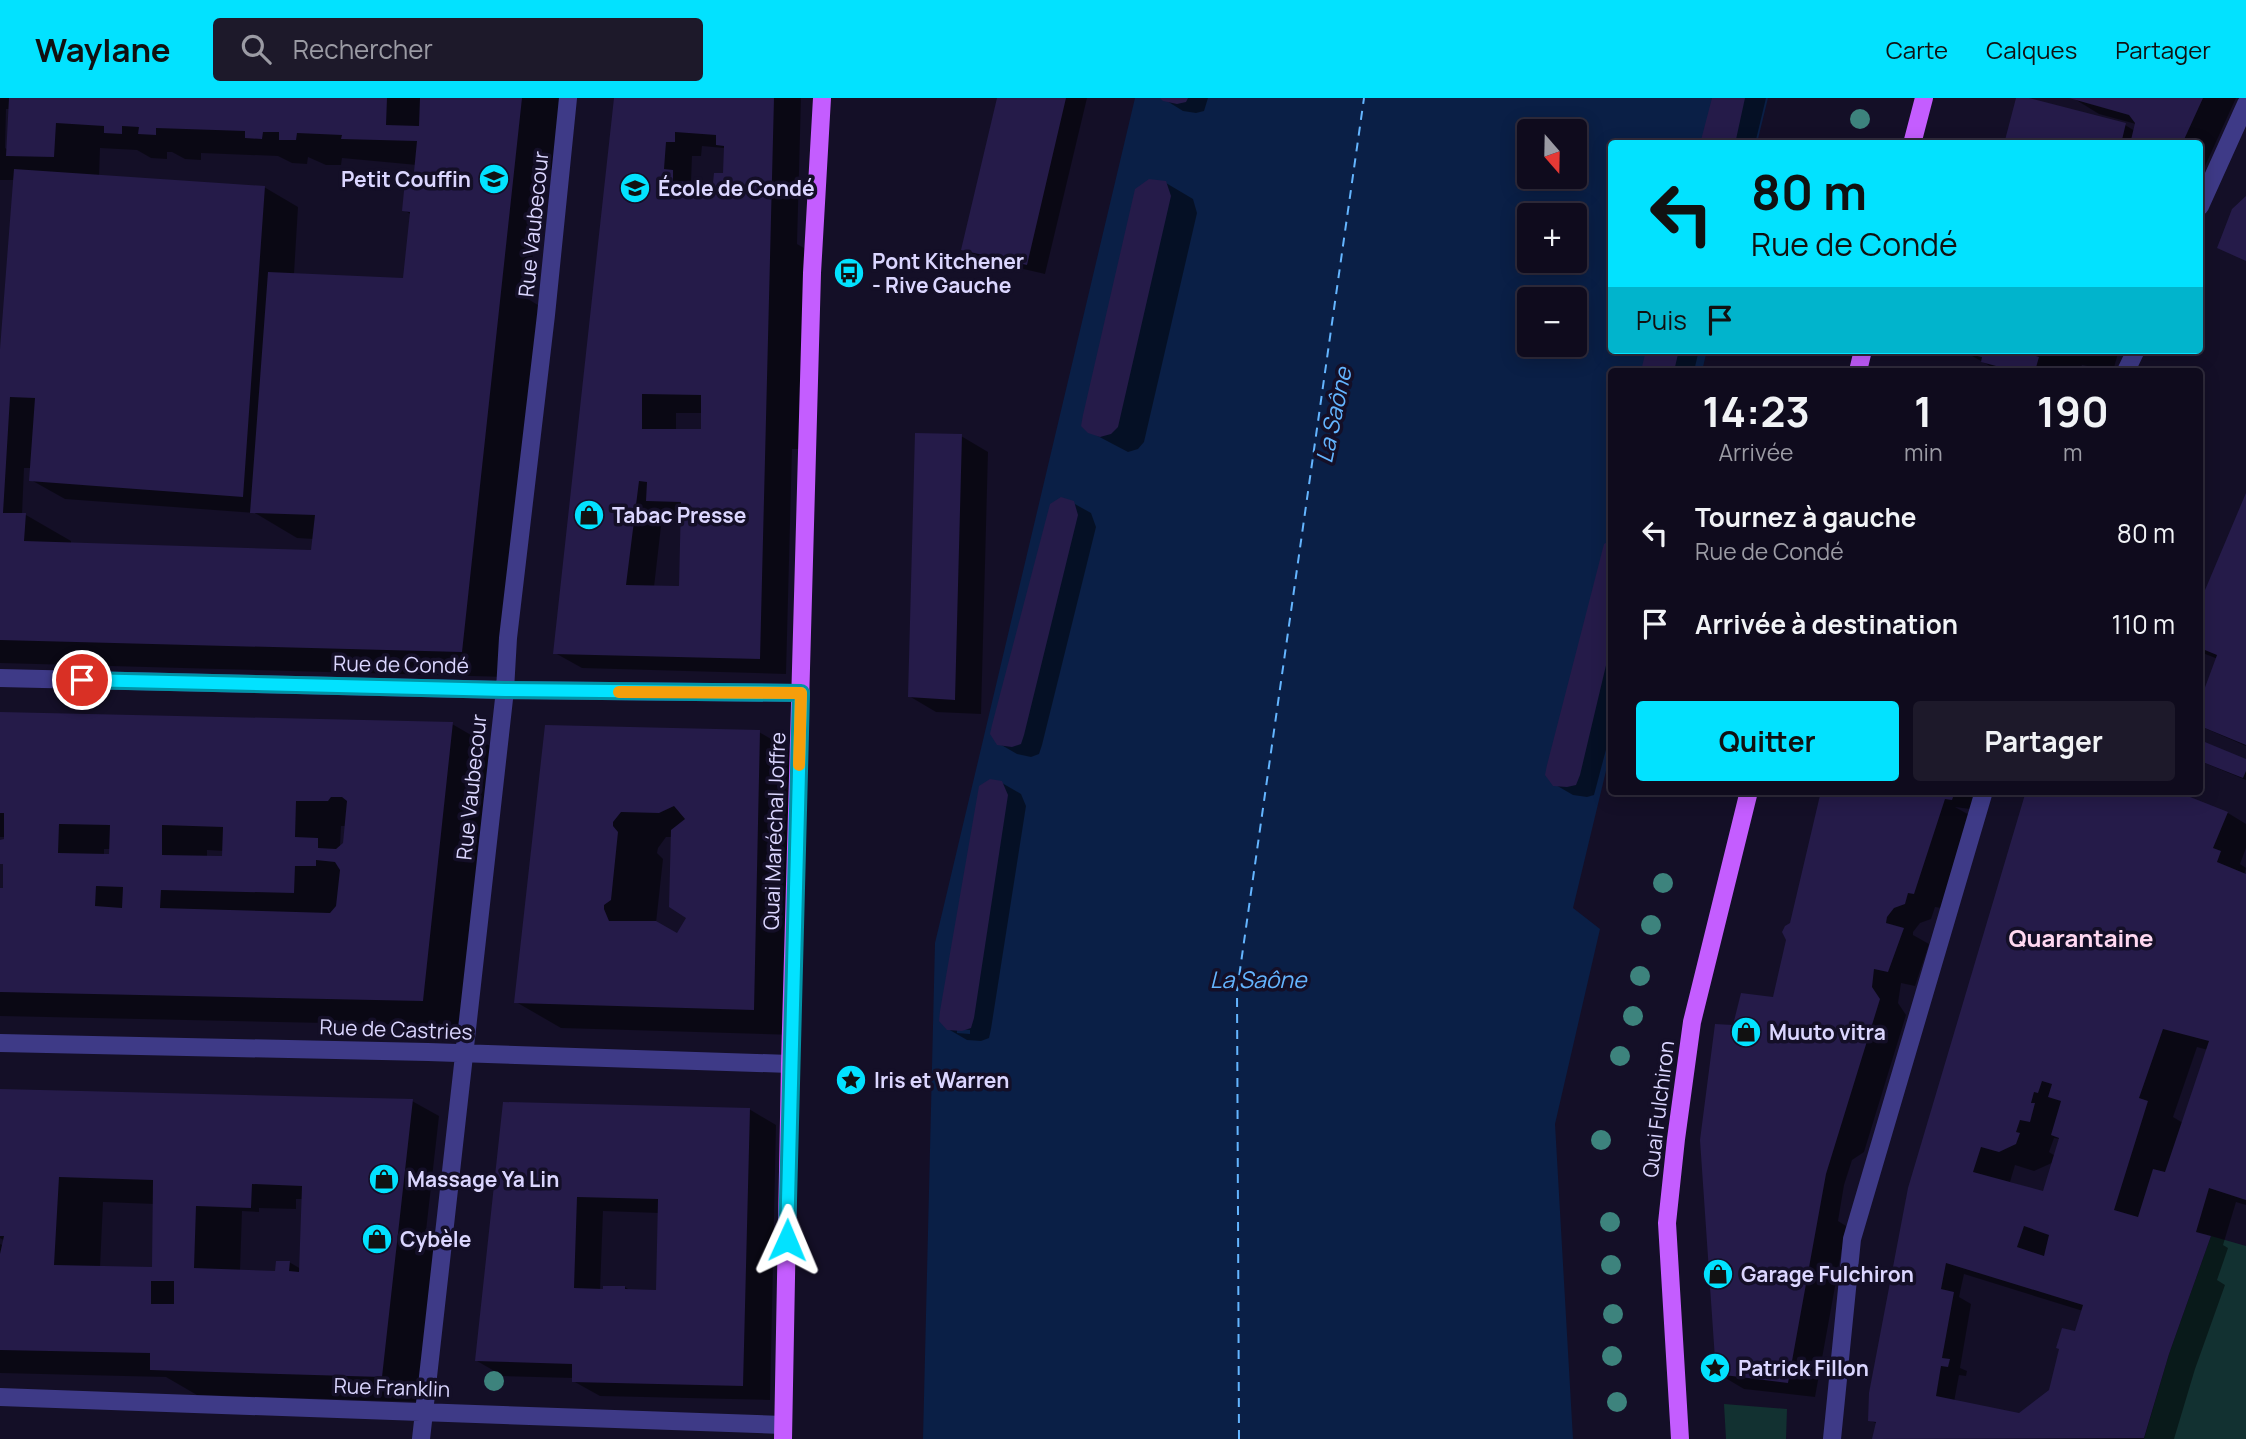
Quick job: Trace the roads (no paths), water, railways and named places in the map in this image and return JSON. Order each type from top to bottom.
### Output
[{"type":"main road","name":"Quai Maréchal Joffre","points":[[783,1432],[790,1064],[812,273],[822,98]]},
{"type":"main road","points":[[1913,140],[1924,98]]},
{"type":"main road","name":"Quai Fulchiron","points":[[1680,1439],[1667,1223],[1692,1022],[1748,795]]},
{"type":"street","name":"Rue Vaubecour","points":[[421,1439],[505,690],[508,638],[547,315],[568,98]]},
{"type":"street","points":[[2203,199],[2246,104]]},
{"type":"street","name":"Rue de Condé","points":[[0,678],[505,690],[801,693]]},
{"type":"street","points":[[1832,1439],[1852,1239],[1983,795]]},
{"type":"street","name":"Rue de Castries","points":[[0,1043],[463,1053],[790,1064]]},
{"type":"street","name":"Rue Franklin","points":[[0,1397],[424,1411],[783,1432]]},
{"type":"water","name":"La Saône","points":[[1135,98],[1768,98],[1758,140],[1608,140],[1608,354],[1706,354],[1703,368],[1608,368],[1608,763],[1573,908],[1600,929],[1555,1124],[1573,1439],[923,1439],[935,943]]},
{"type":"place","name":"Petit Couffin","points":[[494,179]]},
{"type":"place","name":"École de Condé","points":[[635,188]]},
{"type":"place","name":"Pont Kitchener - Rive Gauche","points":[[849,273]]},
{"type":"place","name":"Tabac Presse","points":[[589,515]]},
{"type":"place","name":"Muuto vitra","points":[[1746,1032]]},
{"type":"place","name":"Iris et Warren","points":[[851,1080]]},
{"type":"place","name":"Massage Ya Lin","points":[[384,1179]]},
{"type":"place","name":"Cybèle","points":[[377,1239]]},
{"type":"place","name":"Garage Fulchiron","points":[[1718,1274]]},
{"type":"place","name":"Patrick Fillon","points":[[1715,1368]]},
{"type":"district","name":"Quarantaine","points":[[2081,937]]}]
